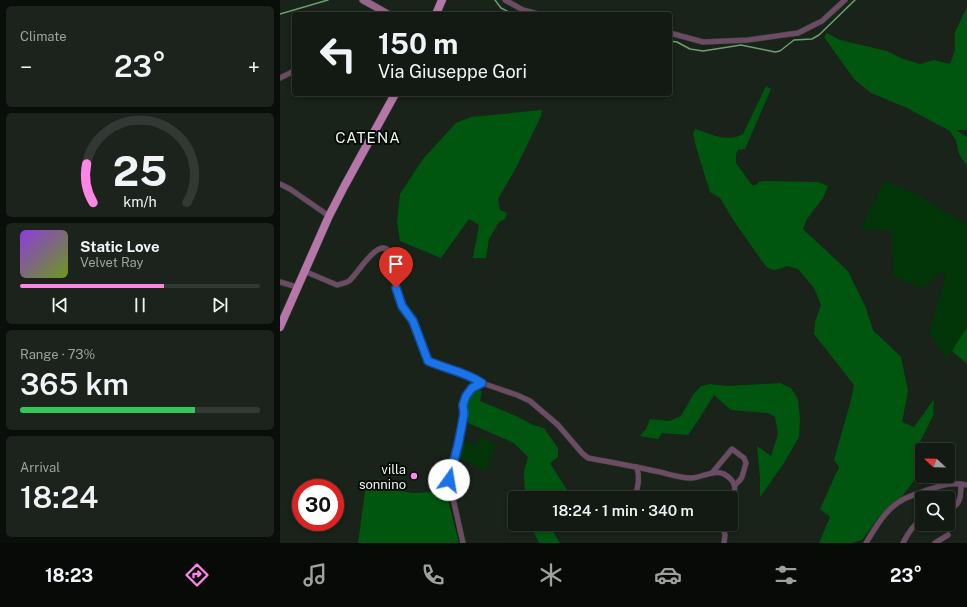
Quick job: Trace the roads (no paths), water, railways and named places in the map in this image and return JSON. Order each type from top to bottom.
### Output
[{"type":"main road","points":[[364,0],[385,12]]},
{"type":"main road","points":[[437,12],[442,0]]},
{"type":"main road","points":[[280,327],[329,216],[394,96]]},
{"type":"street","points":[[505,0],[523,10],[530,12]]},
{"type":"street","points":[[672,34],[703,42],[748,40],[798,33],[822,21],[845,0]]},
{"type":"street","points":[[280,78],[292,73]]},
{"type":"street","points":[[280,184],[290,189],[329,216]]},
{"type":"street","points":[[304,272],[337,285],[349,281],[378,249],[383,247],[387,248],[389,250],[396,288],[402,306],[413,321],[428,361],[438,366],[466,374],[482,383],[517,394],[530,402],[558,425],[588,458],[637,466],[691,478],[712,473],[720,473],[731,479],[735,491]]},
{"type":"street","points":[[280,282],[297,287]]},
{"type":"street","points":[[463,543],[449,480],[458,445],[464,414],[463,405],[466,396],[472,388],[482,383]]},
{"type":"street","points":[[712,473],[732,449],[744,458],[746,462],[742,477],[734,485]]},
{"type":"street","points":[[637,466],[639,476],[637,491]]},
{"type":"street","points":[[866,543],[880,521],[890,509],[903,499],[948,484],[967,485]]},
{"type":"street","points":[[955,507],[959,502],[961,495],[961,484]]},
{"type":"street","points":[[903,543],[906,536],[915,525]]},
{"type":"street","points":[[724,531],[724,543]]},
{"type":"street","points":[[935,543],[948,535]]},
{"type":"waterway","points":[[280,14],[328,0]]},
{"type":"waterway","points":[[495,0],[501,8],[509,12]]},
{"type":"waterway","points":[[672,41],[677,42],[690,49],[703,51],[741,45],[775,52],[780,51],[794,40],[812,39],[819,35],[855,0]]},
{"type":"place","name":"villa sonnino","points":[[414,476]]},
{"type":"district","name":"CATENA","points":[[368,137]]}]
